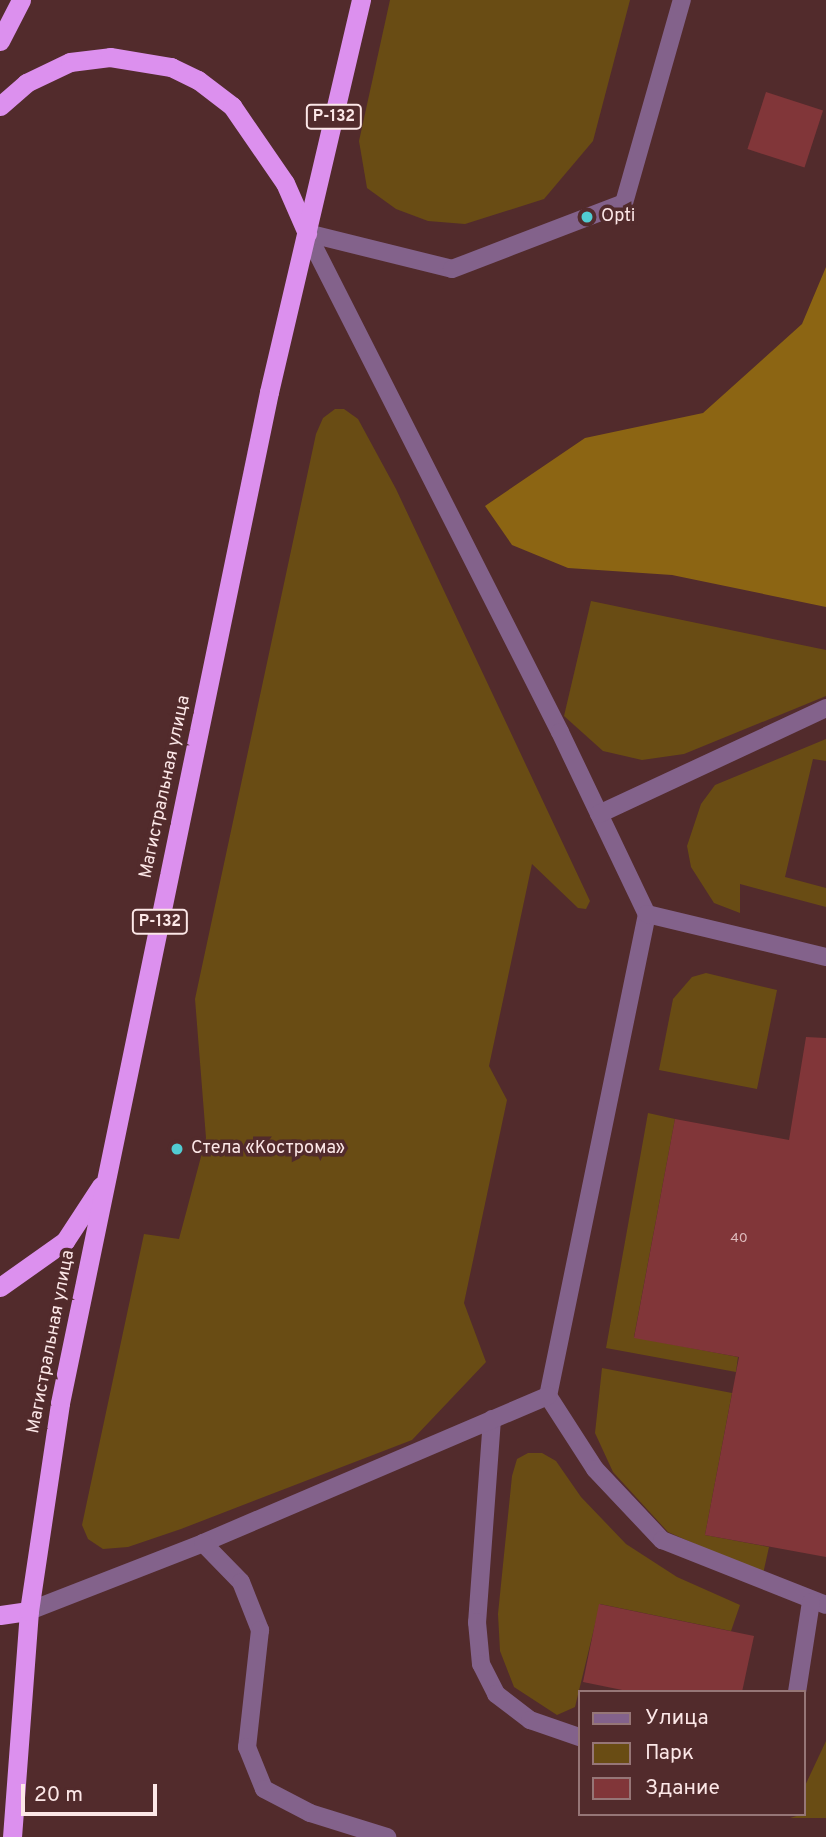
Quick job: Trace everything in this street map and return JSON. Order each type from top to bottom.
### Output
[{"type":"highway","points":[[0,41],[21,0]]},
{"type":"highway","name":"Магистральная улица","points":[[12,1837],[29,1611],[60,1403],[269,392],[361,0]]},
{"type":"highway","points":[[0,106],[26,83],[70,62],[110,57],[171,67],[198,80],[232,106],[285,183],[307,233]]},
{"type":"highway","name":"Р-132","points":[[0,1287],[65,1241],[108,1177]]},
{"type":"highway","points":[[0,1615],[29,1611]]},
{"type":"street","points":[[307,233],[452,270],[624,203],[682,0]]},
{"type":"street","points":[[307,233],[647,914],[548,1396],[595,1469],[662,1540],[818,1603],[797,1690]]},
{"type":"street","points":[[599,814],[826,708]]},
{"type":"street","points":[[647,914],[826,957]]},
{"type":"street","points":[[29,1611],[203,1543],[548,1396]]},
{"type":"street","points":[[492,1419],[477,1622],[481,1664],[496,1694],[530,1720],[578,1737]]},
{"type":"street","points":[[203,1543],[241,1582],[260,1630],[247,1747],[264,1789],[310,1813],[387,1837]]},
{"type":"green space","points":[[390,0],[630,0],[593,141],[544,199],[465,224],[428,221],[396,209],[367,188],[359,141]]},
{"type":"green space","points":[[335,409],[344,409],[358,419],[396,489],[590,901],[586,909],[578,908],[532,864],[489,1066],[507,1100],[464,1303],[486,1362],[412,1440],[181,1529],[128,1547],[103,1549],[88,1539],[82,1525],[144,1234],[179,1239],[206,1138],[195,999],[316,434],[323,418]]},
{"type":"green space","points":[[591,601],[826,650],[826,696],[684,754],[642,760],[603,751],[564,716]]},
{"type":"green space","points":[[826,739],[826,761],[813,759],[785,877],[826,888],[826,907],[740,884],[740,913],[714,903],[691,867],[687,846],[701,804],[715,785]]},
{"type":"green space","points":[[706,973],[777,990],[757,1089],[659,1070],[673,999],[692,977]]},
{"type":"green space","points":[[648,1113],[675,1119],[634,1337],[738,1357],[736,1372],[606,1348]]},
{"type":"green space","points":[[602,1368],[732,1393],[705,1535],[769,1547],[763,1574],[668,1532],[613,1472],[595,1433]]},
{"type":"green space","points":[[528,1453],[542,1453],[556,1461],[581,1497],[626,1544],[677,1577],[740,1605],[731,1631],[600,1604],[575,1707],[557,1715],[514,1687],[500,1651],[498,1614],[512,1476],[517,1459]]},
{"type":"green space","points":[[826,1741],[826,1818],[790,1818],[805,1816],[805,1786]]},
{"type":"shaded area","points":[[826,267],[826,607],[672,575],[568,568],[512,545],[485,506],[585,438],[703,413],[802,324]]},
{"type":"building","points":[[766,92],[823,111],[805,168],[747,149]]},
{"type":"building","points":[[806,1037],[826,1038],[826,1557],[705,1535],[739,1357],[634,1338],[675,1119],[789,1140]]},
{"type":"building","points":[[599,1604],[754,1636],[742,1690],[622,1690],[583,1682]]},
{"type":"place","name":"Opti","points":[[587,217]]},
{"type":"place","name":"Стела «Кострома»","points":[[177,1149]]}]
